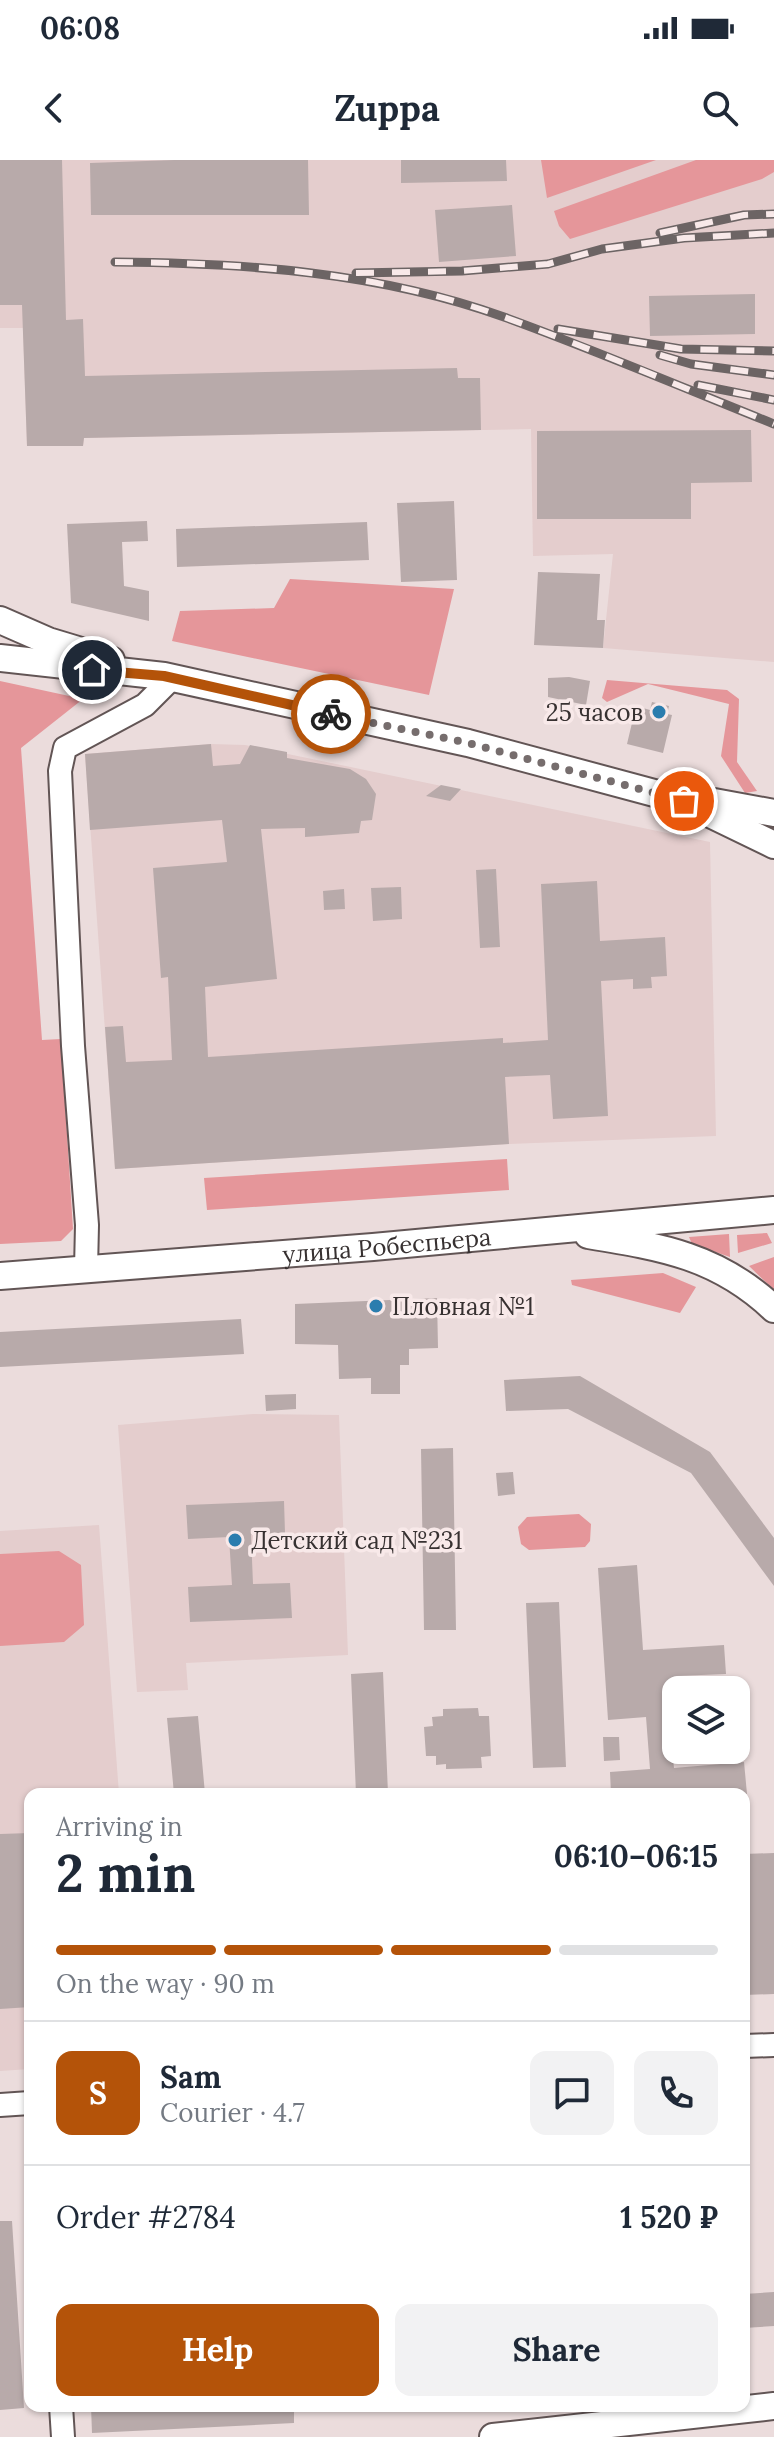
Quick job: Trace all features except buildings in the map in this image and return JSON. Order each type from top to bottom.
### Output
[{"type":"main road","points":[[0,620],[48,641],[168,677],[468,743],[684,801],[774,845]]},
{"type":"main road","points":[[0,658],[168,677]]},
{"type":"main road","points":[[684,801],[714,802],[774,813]]},
{"type":"main road","name":"улица Робеспьера","points":[[7,1273],[373,1247],[774,1210]]},
{"type":"main road","points":[[553,1229],[646,1245],[731,1273],[774,1309]]},
{"type":"main road","points":[[750,2410],[774,2406]]},
{"type":"main road","points":[[493,2437],[614,2431],[736,2412]]},
{"type":"street","points":[[86,1269],[87,1225],[73,1046],[60,771],[65,748],[145,705],[168,677]]},
{"type":"street","points":[[750,2046],[774,2045]]},
{"type":"street","points":[[0,2105],[24,2103]]},
{"type":"street","points":[[61,2412],[63,2437]]},
{"type":"shaded area","points":[[0,160],[774,160],[774,662],[603,648],[613,554],[533,556],[531,429],[84,438],[83,446],[27,446],[23,328],[0,328]]},
{"type":"shaded area","points":[[541,160],[656,160],[547,198]]},
{"type":"shaded area","points":[[696,160],[774,160],[774,172],[762,179],[570,239],[559,226],[554,211]]},
{"type":"shaded area","points":[[290,579],[454,589],[429,695],[172,641],[180,611],[274,608]]},
{"type":"shaded area","points":[[607,680],[727,690],[739,699],[737,762],[757,791],[745,793],[721,756],[729,704],[648,684],[607,702],[602,698]]},
{"type":"shaded area","points":[[0,681],[83,699],[21,748],[42,1040],[61,1039],[73,1229],[61,1241],[0,1244]]},
{"type":"shaded area","points":[[211,744],[245,745],[710,842],[716,1136],[509,1144],[115,1169],[85,754]]},
{"type":"shaded area","points":[[507,1159],[509,1190],[207,1210],[204,1178]]},
{"type":"shaded area","points":[[767,1233],[772,1243],[738,1253],[737,1235]]},
{"type":"shaded area","points":[[729,1234],[730,1257],[692,1244],[689,1237]]},
{"type":"shaded area","points":[[774,1257],[774,1290],[749,1266]]},
{"type":"shaded area","points":[[663,1273],[696,1287],[680,1313],[572,1285],[571,1280]]},
{"type":"shaded area","name":"Детский сад №231","points":[[253,1414],[339,1415],[348,1655],[186,1663],[188,1690],[137,1692],[118,1425]]},
{"type":"shaded area","points":[[579,1514],[591,1524],[590,1541],[585,1547],[529,1550],[521,1544],[518,1527],[527,1517]]},
{"type":"shaded area","points":[[99,1525],[119,1788],[24,1788],[24,2069],[0,2071],[0,1531]]},
{"type":"shaded area","points":[[59,1551],[81,1565],[84,1625],[64,1642],[0,1646],[0,1554]]},
{"type":"railway","points":[[660,233],[744,215],[774,214]]},
{"type":"railway","points":[[356,273],[462,271],[548,264],[602,249],[684,238],[774,233]]},
{"type":"railway","points":[[115,262],[262,268],[360,280],[409,290],[504,317],[774,424]]},
{"type":"railway","points":[[558,329],[681,349],[774,351]]},
{"type":"railway","points":[[660,355],[691,364],[774,375]]},
{"type":"railway","points":[[698,385],[774,400]]},
{"type":"way so far","points":[[331,714],[468,743],[684,801]]},
{"type":"place","name":"25 часов","points":[[659,712]]},
{"type":"place","name":"Пловная №1","points":[[376,1306]]},
{"type":"place","name":"Детский сад №231","points":[[235,1540]]},
{"type":"route","points":[[92,670],[164,676],[331,714]]}]
